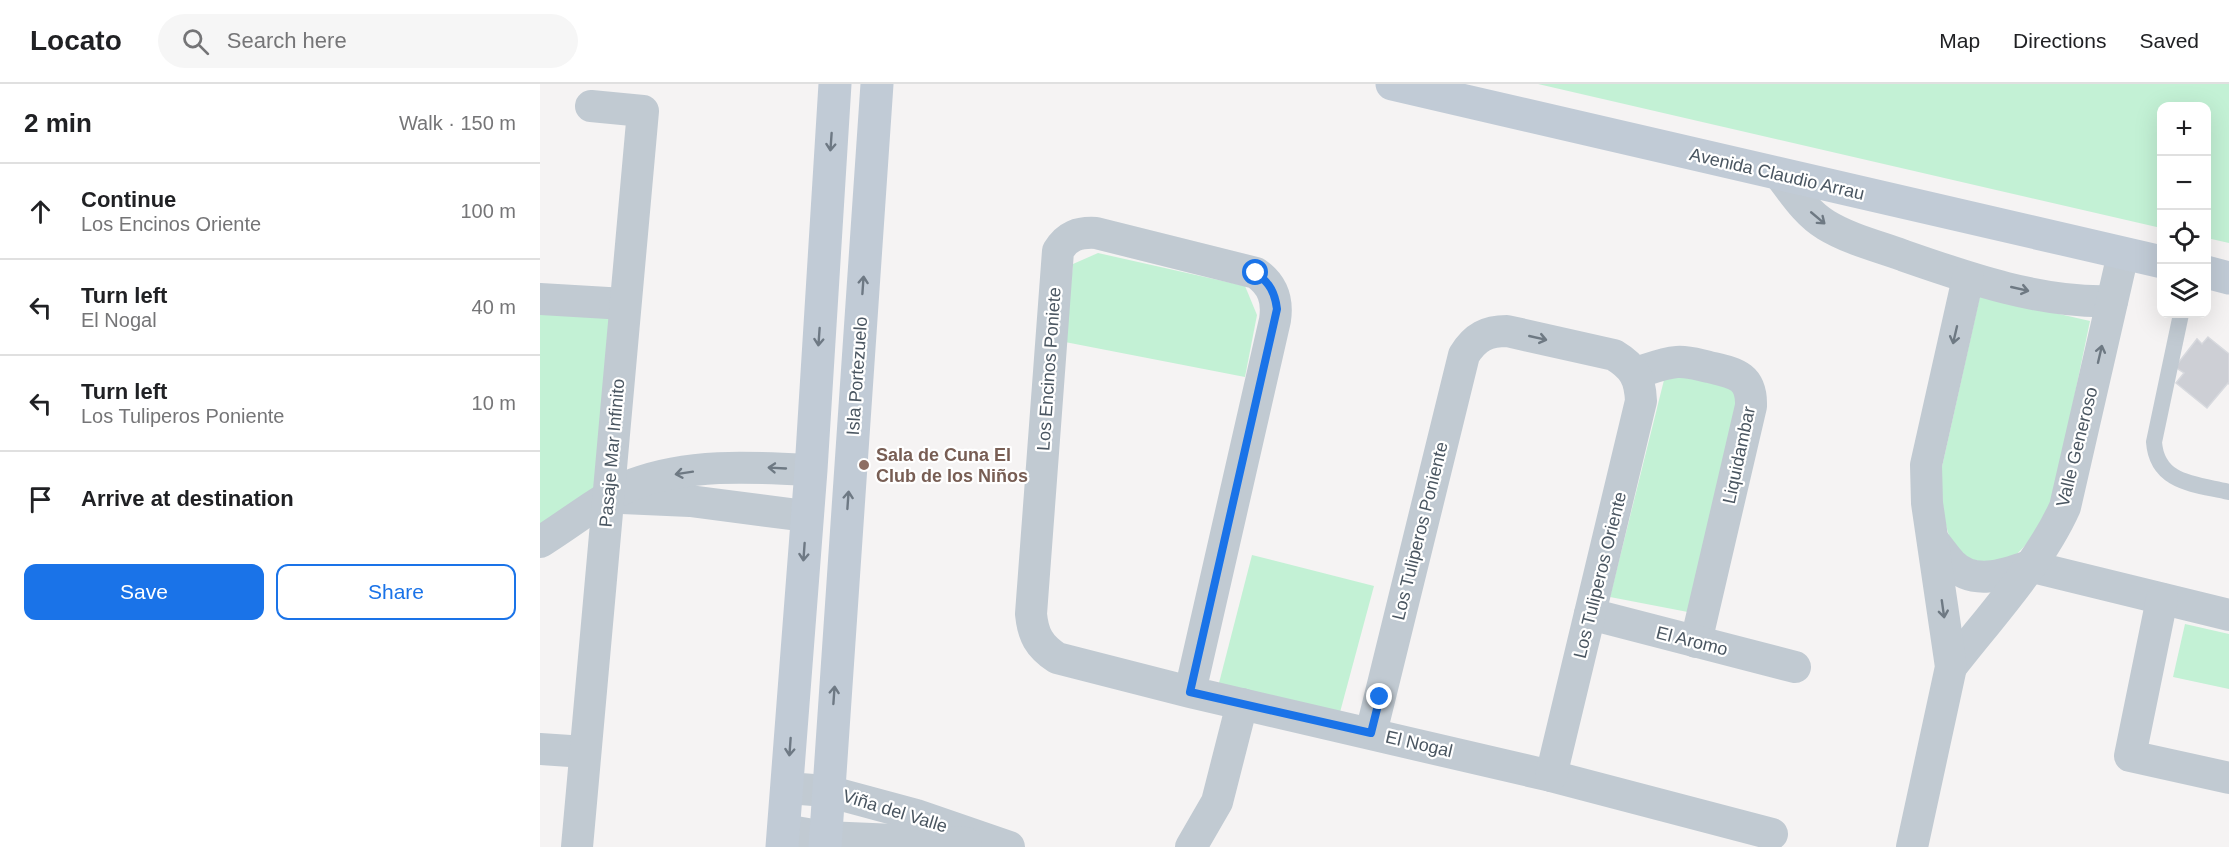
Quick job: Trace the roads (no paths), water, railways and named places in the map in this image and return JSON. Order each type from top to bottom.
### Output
[{"type":"street","points":[[783,838],[811,470],[835,84]]},
{"type":"street","name":"Isla Portezuelo","points":[[825,842],[878,84]]},
{"type":"street","name":"Avenida Claudio Arrau","points":[[1392,84],[2157,261]]},
{"type":"street","name":"Pasaje Mar Infinito","points":[[577,847],[643,111],[591,106]]},
{"type":"street","points":[[1779,174],[1805,208],[1824,224],[1851,238],[1968,278],[2063,299],[2087,302],[2112,301]]},
{"type":"street","name":"Los Encinos Poniete","points":[[1037,640],[1032,627],[1031,614],[1058,251],[1063,242],[1083,232],[1096,233],[1256,273],[1265,279],[1276,298],[1277,309],[1190,692]]},
{"type":"street","name":"Valle Generoso","points":[[1951,667],[2029,566],[2065,507],[2123,254]]},
{"type":"street","points":[[2211,274],[2229,278]]},
{"type":"street","name":"Valle Generoso","points":[[1911,847],[1951,667],[1927,503],[1926,465],[1968,278]]},
{"type":"street","points":[[540,299],[625,304]]},
{"type":"street","name":"Los Tuliperos Poniente","points":[[1371,733],[1464,355],[1471,344],[1481,336],[1494,331],[1507,331],[1614,356],[1636,373]]},
{"type":"street","name":"Liquidambar","points":[[1636,373],[1675,362],[1687,362],[1735,373],[1749,386],[1751,406],[1696,642]]},
{"type":"street","name":"Los Tuliperos Oriente","points":[[1551,776],[1641,401],[1641,386],[1636,373]]},
{"type":"street","points":[[540,542],[633,484],[706,469],[742,466],[811,470]]},
{"type":"street","points":[[609,498],[690,501],[806,516]]},
{"type":"street","points":[[1933,540],[1952,565],[1975,576],[2002,576],[2029,566],[2229,615]]},
{"type":"street","points":[[2162,599],[2130,756],[2229,778]]},
{"type":"street","name":"El Aromo","points":[[1590,614],[1795,667]]},
{"type":"street","name":"El Nogal","points":[[1037,640],[1045,650],[1058,658],[1190,692],[1551,776],[1772,834]]},
{"type":"street","points":[[1191,847],[1217,802],[1242,704]]},
{"type":"street","points":[[540,749],[585,752]]},
{"type":"street","name":"Viña del Valle","points":[[787,788],[827,791],[916,815],[1004,846]]},
{"type":"street","points":[[1217,802],[1221,847]]},
{"type":"street","name":"Viña del Valle","points":[[783,838],[825,842],[1004,846]]},
{"type":"lane","points":[[2180,318],[2154,451],[2163,469],[2172,476],[2182,481],[2229,492]]},
{"type":"place","name":"Sala de Cuna El Club de los Niños","points":[[864,465]]}]
